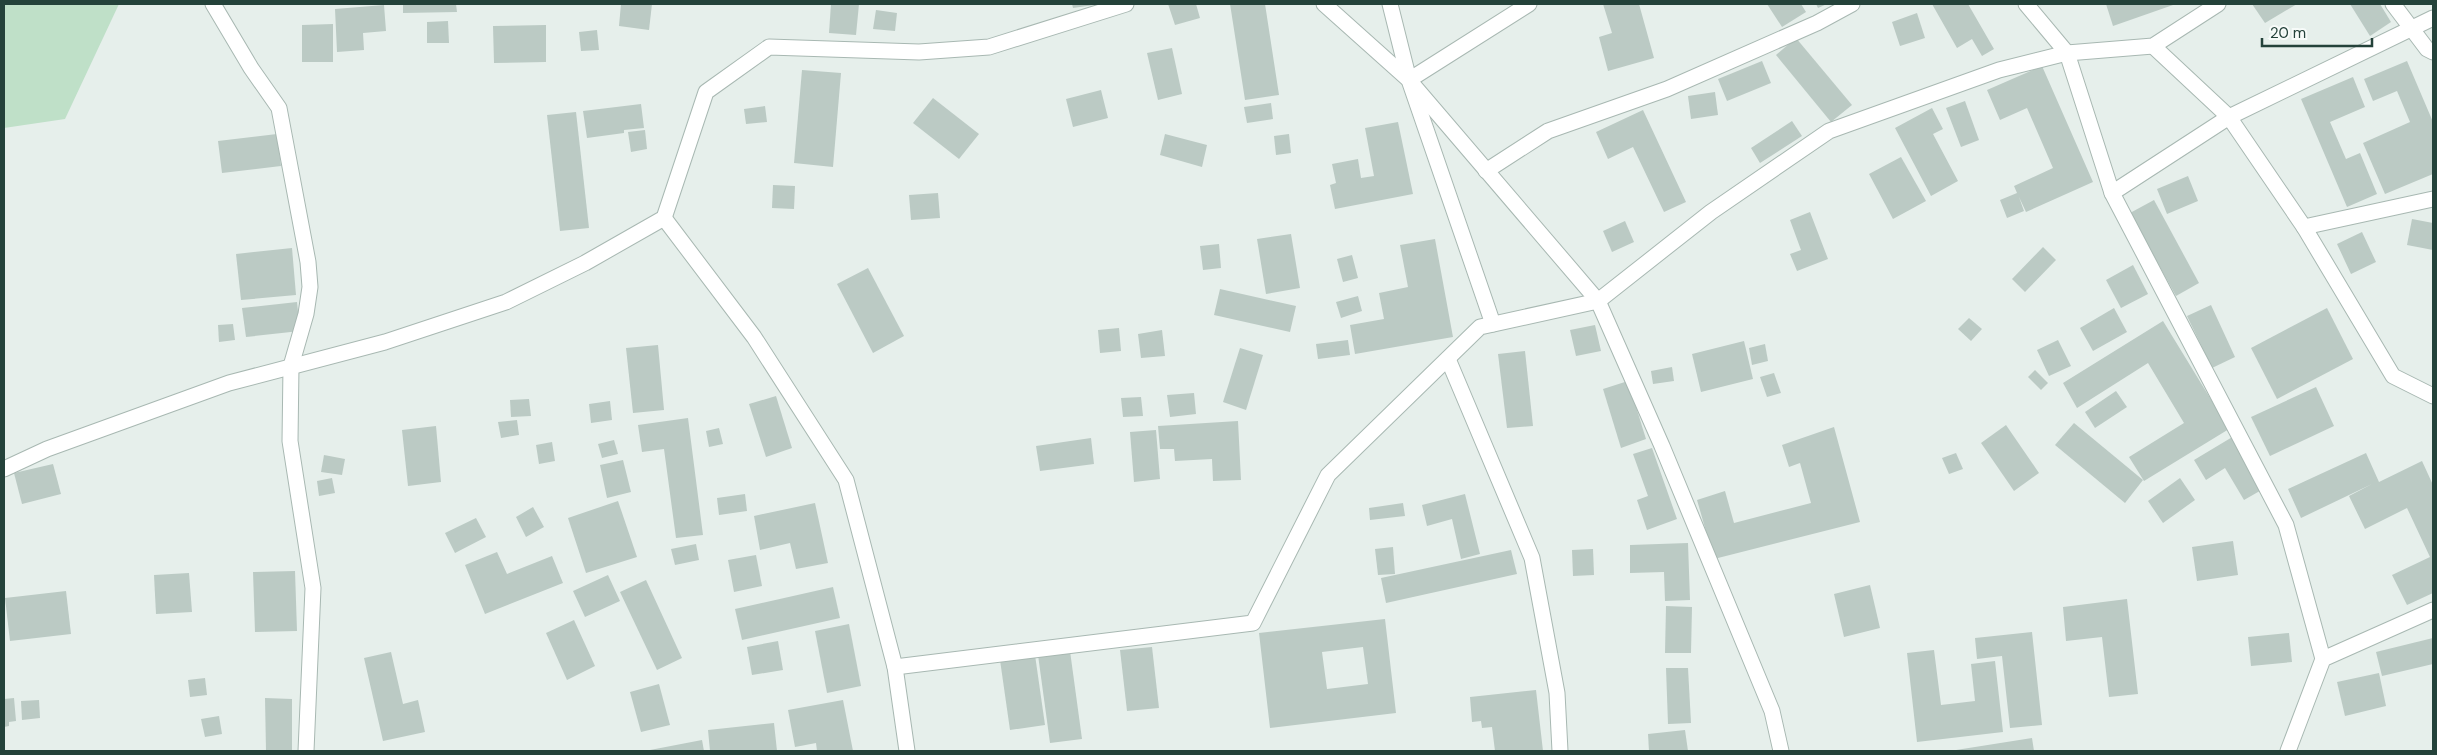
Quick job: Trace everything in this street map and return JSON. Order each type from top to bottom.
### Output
[{"type":"street","points":[[213,4],[251,68],[279,108],[291,162],[308,262],[310,287],[306,314],[291,366],[290,441],[313,588],[306,751]]},
{"type":"street","points":[[4,469],[48,449],[229,383],[385,342],[506,302],[585,263],[664,218],[706,92],[769,47],[919,52],[990,47],[1126,4]]},
{"type":"street","points":[[1324,4],[1408,80],[1598,300],[1662,446],[1772,711],[1781,751]]},
{"type":"street","points":[[1390,4],[1408,80],[1493,324]]},
{"type":"street","points":[[1408,80],[1529,4]]},
{"type":"street","points":[[1486,171],[1548,131],[1667,89],[1817,23],[1852,4]]},
{"type":"street","points":[[2026,4],[2067,53],[2112,193],[2286,525],[2323,659],[2288,751]]},
{"type":"street","points":[[895,667],[1253,623],[1328,475],[1480,327],[1598,300],[1711,212],[1829,131],[1999,70],[2067,53],[2153,46],[2218,4]]},
{"type":"street","points":[[2393,4],[2427,49],[2433,52]]},
{"type":"street","points":[[2112,193],[2230,117],[2433,18]]},
{"type":"street","points":[[2153,46],[2230,117],[2304,227],[2393,376],[2433,396]]},
{"type":"street","points":[[2304,227],[2433,199]]},
{"type":"street","points":[[664,218],[754,336],[846,480],[895,667],[907,751]]},
{"type":"street","points":[[1448,359],[1532,558],[1557,692],[1560,751]]},
{"type":"street","points":[[2323,659],[2433,610]]},
{"type":"green space","points":[[4,4],[119,4],[65,119],[4,128]]},
{"type":"building","points":[[403,4],[456,4],[457,12],[403,13]]},
{"type":"building","points":[[621,4],[652,4],[649,30],[619,26]]},
{"type":"building","points":[[831,4],[859,4],[856,35],[829,33]]},
{"type":"building","points":[[1072,4],[1094,4],[1094,5],[1073,8]]},
{"type":"building","points":[[1168,4],[1196,4],[1200,18],[1175,25]]},
{"type":"building","points":[[1230,4],[1265,4],[1279,95],[1245,100]]},
{"type":"building","points":[[1603,4],[1639,4],[1654,58],[1608,71],[1599,37],[1612,33]]},
{"type":"building","points":[[1767,4],[1801,4],[1806,12],[1782,27]]},
{"type":"building","points":[[1816,4],[1827,4],[1818,8]]},
{"type":"building","points":[[1932,4],[1968,4],[1994,49],[1982,56],[1972,39],[1957,48]]},
{"type":"building","points":[[2106,4],[2173,4],[2173,5],[2113,26]]},
{"type":"building","points":[[2252,4],[2297,4],[2265,23]]},
{"type":"building","points":[[2350,4],[2380,4],[2391,22],[2370,36]]},
{"type":"building","points":[[384,5],[386,31],[363,33],[364,50],[337,52],[335,9]]},
{"type":"building","points":[[876,10],[897,13],[895,31],[873,29]]},
{"type":"building","points":[[1917,13],[1925,38],[1900,46],[1892,22]]},
{"type":"building","points":[[448,21],[449,43],[427,43],[427,22]]},
{"type":"building","points":[[333,24],[333,62],[302,62],[302,25]]},
{"type":"building","points":[[546,25],[546,62],[494,63],[493,26]]},
{"type":"building","points":[[597,30],[599,50],[581,51],[579,32]]},
{"type":"building","points":[[1796,38],[1852,105],[1831,122],[1776,55]]},
{"type":"building","points":[[1172,48],[1182,94],[1158,100],[1147,53]]},
{"type":"building","points":[[1762,61],[1771,83],[1727,101],[1718,79]]},
{"type":"building","points":[[2407,61],[2433,122],[2433,174],[2385,194],[2363,143],[2410,122],[2397,91],[2373,101],[2364,79]]},
{"type":"building","points":[[2042,66],[2093,182],[2026,212],[2019,197],[2024,211],[2007,218],[2000,200],[2017,193],[2014,186],[2053,168],[2027,108],[2000,120],[1987,90]]},
{"type":"building","points":[[802,70],[841,73],[833,167],[794,163]]},
{"type":"building","points":[[2353,77],[2365,107],[2330,122],[2346,159],[2360,153],[2377,194],[2347,207],[2301,99]]},
{"type":"building","points":[[1101,90],[1108,118],[1073,127],[1066,99]]},
{"type":"building","points":[[1715,92],[1718,115],[1691,119],[1688,96]]},
{"type":"building","points":[[933,98],[979,134],[959,159],[913,123]]},
{"type":"building","points":[[1965,101],[1979,140],[1961,147],[1946,108]]},
{"type":"building","points":[[1271,103],[1273,119],[1247,123],[1244,107]]},
{"type":"building","points":[[641,104],[644,128],[587,138],[583,111]]},
{"type":"building","points":[[765,106],[767,122],[746,124],[744,109]]},
{"type":"building","points":[[1932,108],[1943,129],[1933,134],[1958,181],[1931,196],[1895,128]]},
{"type":"building","points":[[1643,110],[1686,202],[1664,212],[1633,147],[1608,159],[1596,132]]},
{"type":"building","points":[[576,112],[589,228],[560,231],[547,115]]},
{"type":"building","points":[[1792,121],[1802,136],[1760,163],[1751,148]]},
{"type":"building","points":[[1398,122],[1413,194],[1335,209],[1330,185],[1336,183],[1332,164],[1358,159],[1361,178],[1374,176],[1365,128]]},
{"type":"building","points":[[645,130],[647,149],[631,152],[628,132]]},
{"type":"building","points":[[277,134],[281,166],[222,173],[218,141]]},
{"type":"building","points":[[1165,134],[1207,145],[1202,167],[1160,155]]},
{"type":"building","points":[[1289,134],[1291,153],[1276,155],[1274,136]]},
{"type":"building","points":[[1901,157],[1926,201],[1893,219],[1869,174]]},
{"type":"building","points":[[2188,176],[2198,201],[2167,214],[2157,189]]},
{"type":"building","points":[[773,185],[795,186],[794,209],[772,208]]},
{"type":"building","points":[[938,193],[940,218],[911,220],[909,195]]},
{"type":"building","points":[[2154,200],[2199,283],[2176,296],[2130,213]]},
{"type":"building","points":[[1810,212],[1828,259],[1797,271],[1790,254],[1801,250],[1790,220]]},
{"type":"building","points":[[2412,219],[2433,223],[2433,250],[2407,245]]},
{"type":"building","points":[[1625,221],[1634,242],[1612,252],[1603,231]]},
{"type":"building","points":[[2362,232],[2376,262],[2351,274],[2337,244]]},
{"type":"building","points":[[1291,234],[1300,288],[1266,294],[1257,239]]},
{"type":"building","points":[[1435,239],[1453,337],[1355,354],[1350,325],[1384,319],[1379,293],[1408,287],[1400,245]]},
{"type":"building","points":[[1219,244],[1221,268],[1203,270],[1200,246]]},
{"type":"building","points":[[2043,247],[2056,260],[2025,292],[2012,279]]},
{"type":"building","points":[[292,248],[296,295],[241,300],[236,254]]},
{"type":"building","points":[[1352,255],[1358,278],[1343,282],[1337,259]]},
{"type":"building","points":[[2133,265],[2148,294],[2121,308],[2106,280]]},
{"type":"building","points":[[868,268],[904,336],[873,353],[837,284]]},
{"type":"building","points":[[1220,289],[1296,306],[1290,332],[1214,315]]},
{"type":"building","points":[[1358,296],[1362,311],[1341,318],[1336,302]]},
{"type":"building","points":[[297,302],[300,331],[246,337],[242,308]]},
{"type":"building","points":[[2211,305],[2235,357],[2212,368],[2187,316]]},
{"type":"building","points":[[2114,308],[2127,332],[2093,351],[2080,328]]},
{"type":"building","points":[[2327,308],[2353,359],[2277,399],[2251,348]]},
{"type":"building","points":[[1969,318],[1982,329],[1971,341],[1958,329]]},
{"type":"building","points":[[2163,321],[2229,429],[2144,481],[2129,457],[2184,423],[2148,363],[2077,408],[2063,383]]},
{"type":"building","points":[[233,324],[235,340],[219,342],[218,325]]},
{"type":"building","points":[[1595,325],[1601,351],[1576,356],[1570,330]]},
{"type":"building","points":[[1119,328],[1121,351],[1100,353],[1098,330]]},
{"type":"building","points":[[1162,330],[1165,356],[1141,358],[1138,334]]},
{"type":"building","points":[[1348,340],[1350,355],[1318,359],[1316,344]]},
{"type":"building","points":[[2058,340],[2071,366],[2049,376],[2037,350]]},
{"type":"building","points":[[1744,341],[1753,379],[1701,392],[1692,354]]},
{"type":"building","points":[[1765,344],[1768,361],[1752,365],[1749,348]]},
{"type":"building","points":[[658,345],[664,410],[633,413],[626,348]]},
{"type":"building","points":[[1240,348],[1263,355],[1246,410],[1223,402]]},
{"type":"building","points":[[1525,351],[1533,426],[1507,428],[1498,354]]},
{"type":"building","points":[[1672,367],[1674,381],[1653,384],[1651,371]]},
{"type":"building","points":[[2035,370],[2048,383],[2041,390],[2028,377]]},
{"type":"building","points":[[1774,373],[1781,393],[1767,397],[1760,377]]},
{"type":"building","points":[[1628,381],[1646,439],[1621,448],[1603,389]]},
{"type":"building","points":[[2316,387],[2334,426],[2270,456],[2251,417]]},
{"type":"building","points":[[2116,391],[2127,407],[2095,428],[2085,412]]},
{"type":"building","points":[[1194,393],[1196,414],[1170,417],[1167,395]]},
{"type":"building","points":[[776,396],[792,448],[766,457],[749,404]]},
{"type":"building","points":[[1141,397],[1143,416],[1123,417],[1121,398]]},
{"type":"building","points":[[529,399],[531,416],[511,417],[510,400]]},
{"type":"building","points":[[610,401],[612,420],[591,423],[589,404]]},
{"type":"building","points":[[688,418],[703,535],[676,538],[664,449],[642,452],[638,425]]},
{"type":"building","points":[[517,420],[519,435],[501,438],[498,422]]},
{"type":"building","points":[[1238,421],[1241,480],[1213,481],[1212,459],[1175,461],[1174,449],[1160,449],[1158,426]]},
{"type":"building","points":[[2074,423],[2143,480],[2125,503],[2055,445]]},
{"type":"building","points":[[2006,425],[2039,473],[2014,491],[1981,443]]},
{"type":"building","points":[[436,426],[441,482],[408,486],[402,430]]},
{"type":"building","points":[[1834,427],[1860,522],[1714,559],[1697,500],[1725,491],[1734,523],[1811,503],[1800,463],[1789,467],[1782,445]]},
{"type":"building","points":[[719,428],[723,444],[709,447],[706,431]]},
{"type":"building","points":[[1156,430],[1160,479],[1134,482],[1130,432]]},
{"type":"building","points":[[2234,436],[2265,488],[2244,500],[2225,468],[2206,480],[2194,460]]},
{"type":"building","points":[[1091,438],[1094,464],[1040,471],[1036,446]]},
{"type":"building","points":[[614,440],[618,454],[602,458],[598,444]]},
{"type":"building","points":[[552,442],[555,461],[539,464],[536,445]]},
{"type":"building","points":[[1652,448],[1677,519],[1647,530],[1637,500],[1648,496],[1633,454]]},
{"type":"building","points":[[1956,453],[1963,469],[1949,474],[1942,458]]},
{"type":"building","points":[[2366,453],[2379,482],[2422,461],[2433,485],[2433,593],[2407,605],[2392,575],[2430,557],[2407,508],[2365,529],[2349,496],[2372,484],[2301,518],[2288,489]]},
{"type":"building","points":[[324,455],[345,459],[342,475],[321,472]]},
{"type":"building","points":[[623,460],[631,492],[607,498],[600,465]]},
{"type":"building","points":[[53,464],[61,494],[22,504],[14,473]]},
{"type":"building","points":[[332,478],[335,493],[319,496],[317,481]]},
{"type":"building","points":[[2180,478],[2195,500],[2163,523],[2148,501]]},
{"type":"building","points":[[745,494],[747,511],[719,515],[717,498]]},
{"type":"building","points":[[1465,494],[1480,554],[1461,559],[1452,519],[1427,526],[1422,505]]},
{"type":"building","points":[[618,501],[637,557],[586,573],[568,518]]},
{"type":"building","points":[[815,503],[828,563],[796,569],[790,543],[760,550],[754,516]]},
{"type":"building","points":[[1403,503],[1405,516],[1370,520],[1369,508]]},
{"type":"building","points":[[533,507],[544,527],[526,537],[516,517]]},
{"type":"building","points":[[476,518],[486,537],[455,553],[445,533]]},
{"type":"building","points":[[2233,541],[2238,575],[2197,581],[2192,547]]},
{"type":"building","points":[[1688,543],[1690,600],[1665,601],[1664,572],[1630,573],[1630,545]]},
{"type":"building","points":[[696,544],[699,560],[675,565],[671,549]]},
{"type":"building","points":[[1393,547],[1395,574],[1378,575],[1375,549]]},
{"type":"building","points":[[1593,549],[1594,575],[1573,576],[1572,550]]},
{"type":"building","points":[[1511,550],[1517,574],[1386,603],[1381,578]]},
{"type":"building","points":[[497,552],[507,574],[552,556],[563,583],[485,614],[465,565]]},
{"type":"building","points":[[756,555],[762,586],[734,592],[728,560]]},
{"type":"building","points":[[295,571],[297,631],[255,632],[253,572]]},
{"type":"building","points":[[189,573],[192,612],[156,614],[154,575]]},
{"type":"building","points":[[608,575],[620,601],[585,617],[573,591]]},
{"type":"building","points":[[646,580],[682,658],[657,670],[620,592]]},
{"type":"building","points":[[1870,585],[1880,628],[1844,637],[1834,594]]},
{"type":"building","points":[[833,587],[840,618],[742,640],[735,609]]},
{"type":"building","points":[[66,591],[71,634],[10,641],[5,598]]},
{"type":"building","points":[[2127,599],[2138,694],[2109,697],[2102,637],[2066,641],[2063,607]]},
{"type":"building","points":[[1666,606],[1692,607],[1691,653],[1665,653]]},
{"type":"building","points":[[1385,619],[1396,713],[1270,728],[1259,633]],"holes":[[[1363,647],[1368,684],[1327,689],[1322,652]]]},
{"type":"building","points":[[574,620],[595,666],[567,680],[546,633]]},
{"type":"building","points":[[849,624],[861,686],[827,693],[815,631]]},
{"type":"building","points":[[2032,632],[2042,725],[2010,728],[2002,656],[1977,659],[1975,638]]},
{"type":"building","points":[[2289,633],[2292,662],[2251,666],[2248,637]]},
{"type":"building","points":[[2433,638],[2433,664],[2382,676],[2376,652]]},
{"type":"building","points":[[778,641],[783,670],[752,675],[747,647]]},
{"type":"building","points":[[1152,647],[1159,708],[1127,711],[1120,650]]},
{"type":"building","points":[[1934,650],[1941,705],[1975,701],[1971,664],[1995,661],[2003,732],[1917,742],[1907,653]]},
{"type":"building","points":[[1070,651],[1082,739],[1050,743],[1038,655]]},
{"type":"building","points":[[391,652],[403,704],[418,700],[425,732],[383,741],[364,658]]},
{"type":"building","points":[[1035,655],[1045,725],[1010,730],[1000,660]]},
{"type":"building","points":[[1666,668],[1688,668],[1691,723],[1668,724]]},
{"type":"building","points":[[2379,673],[2386,706],[2345,716],[2337,682]]},
{"type":"building","points":[[205,678],[207,695],[190,697],[188,680]]},
{"type":"building","points":[[659,684],[670,725],[641,732],[630,692]]},
{"type":"building","points":[[1536,690],[1543,751],[1495,751],[1492,727],[1482,728],[1481,721],[1472,722],[1470,697]]},
{"type":"building","points":[[14,698],[16,721],[9,722],[9,726],[4,727],[4,699]]},
{"type":"building","points":[[265,698],[292,699],[292,751],[266,751]]},
{"type":"building","points":[[39,700],[40,718],[22,720],[21,701]]},
{"type":"building","points":[[843,700],[853,751],[817,751],[816,743],[795,747],[788,710]]},
{"type":"building","points":[[219,716],[222,734],[205,737],[201,719]]},
{"type":"building","points":[[774,723],[777,751],[710,751],[708,730]]},
{"type":"building","points":[[1685,730],[1688,751],[1649,751],[1648,734]]},
{"type":"building","points":[[2032,738],[2034,751],[1956,751],[1956,750]]},
{"type":"building","points":[[702,740],[704,751],[650,751],[650,750]]}]
